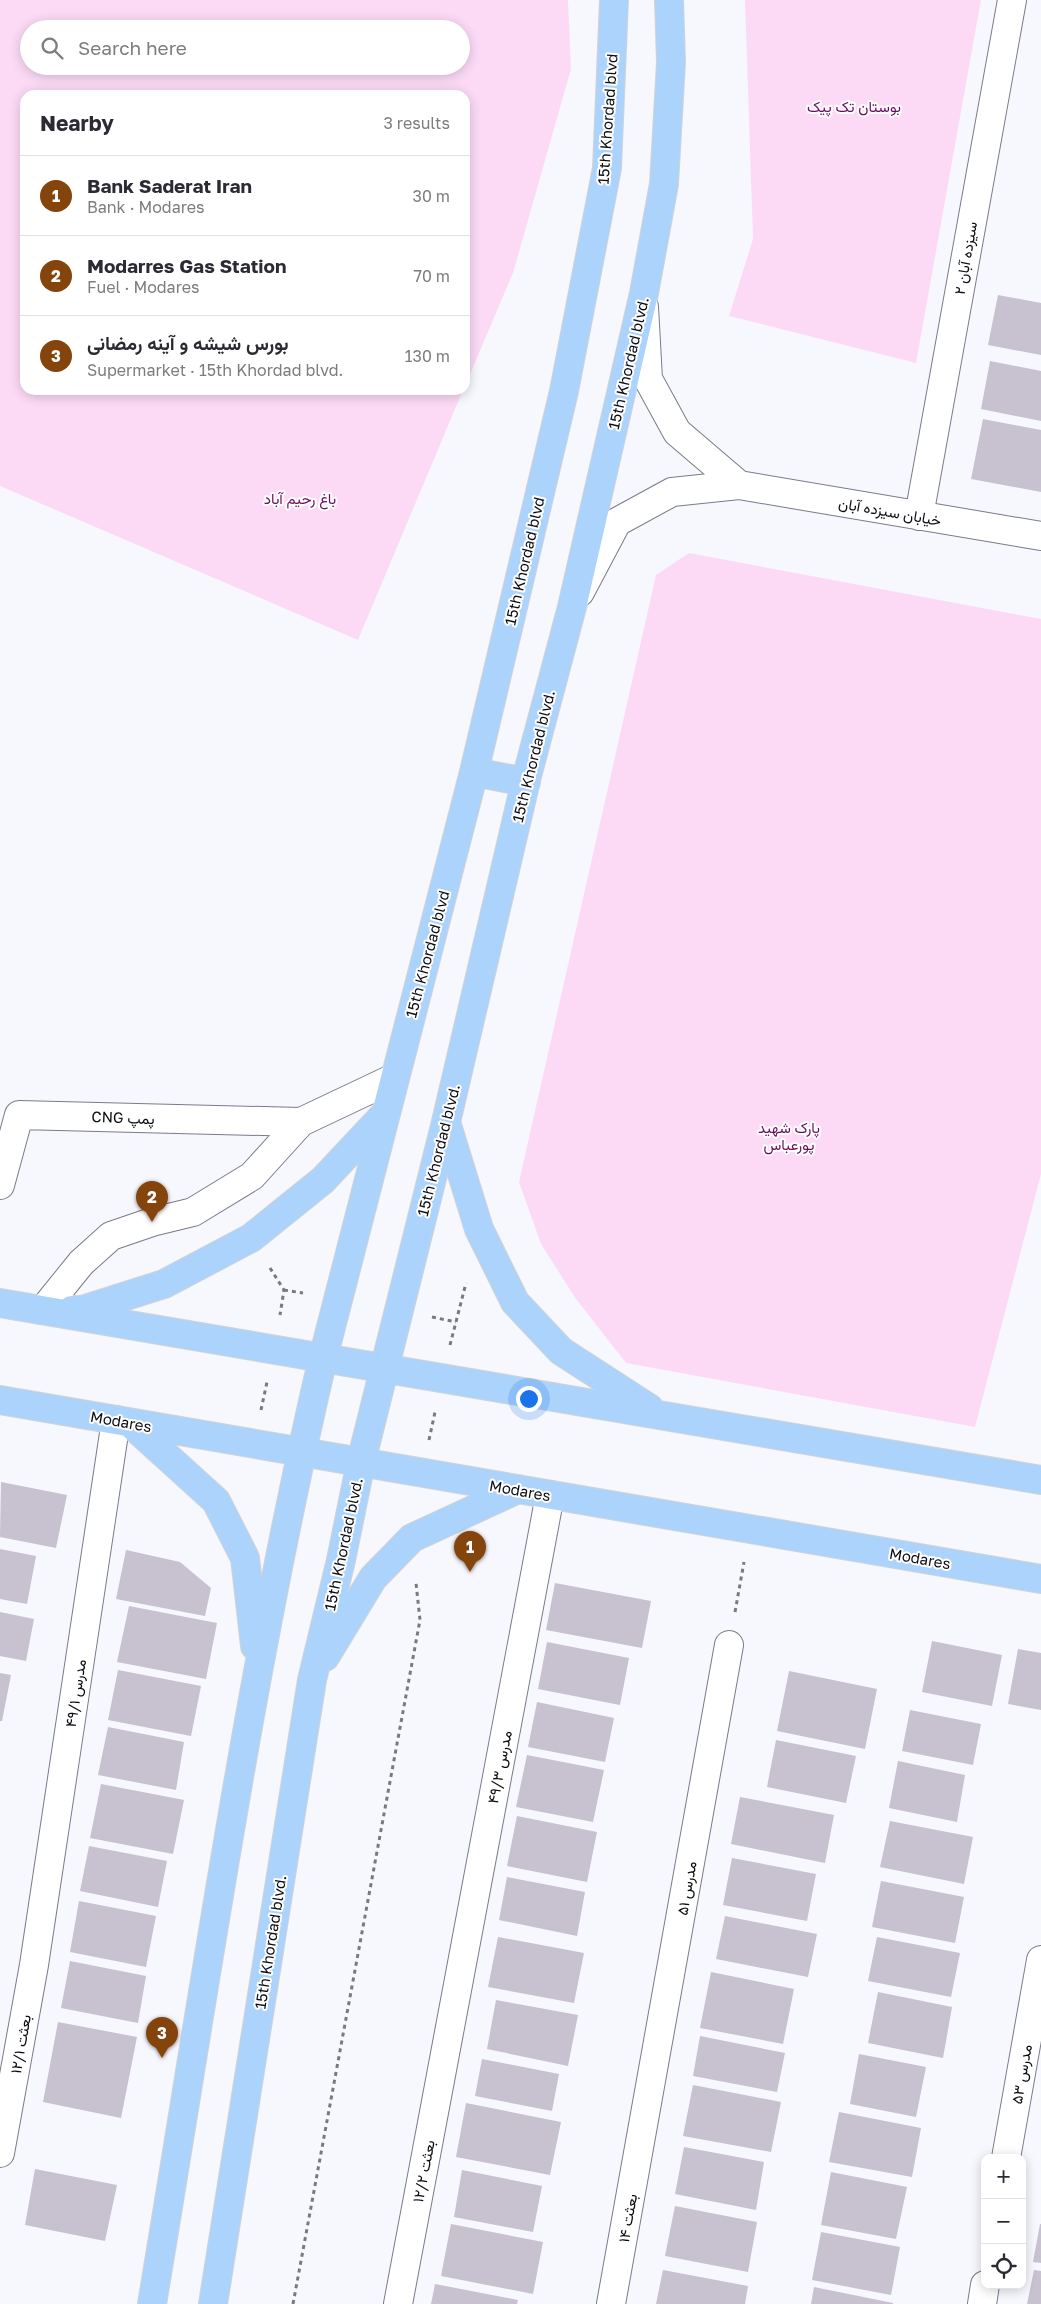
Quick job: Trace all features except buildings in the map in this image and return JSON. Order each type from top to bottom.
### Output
[{"type":"main road","name":"15th Khordad blvd","points":[[386,1113],[474,772],[564,391],[607,168],[614,0]]},
{"type":"main road","name":"15th Khordad blvd.","points":[[213,2304],[312,1680],[341,1560],[361,1462],[446,1122],[526,782],[572,607],[644,293],[664,184],[671,62],[669,0]]},
{"type":"main road","points":[[474,772],[526,782]]},
{"type":"main road","points":[[47,1311],[82,1310],[164,1284],[250,1238],[323,1180],[386,1113]]},
{"type":"main road","points":[[152,2304],[258,1670],[301,1452],[323,1358],[386,1113]]},
{"type":"main road","points":[[446,1122],[479,1229],[515,1302],[561,1351],[658,1415]]},
{"type":"main road","points":[[0,1303],[1041,1480]]},
{"type":"main road","name":"Modares","points":[[0,1400],[1041,1579]]},
{"type":"main road","points":[[123,1421],[216,1501],[245,1558],[258,1670]]},
{"type":"main road","points":[[312,1680],[373,1578],[412,1538],[518,1489]]},
{"type":"street","name":"سیزده آبان ۲","points":[[919,516],[1012,0]]},
{"type":"street","points":[[644,293],[648,379],[677,432],[739,485]]},
{"type":"street","name":"خیابان سیزده آبان","points":[[572,607],[617,522],[672,492],[739,485],[1041,536]]},
{"type":"street","points":[[47,1311],[81,1264],[111,1236],[152,1222],[194,1212],[252,1176],[301,1122],[394,1078]]},
{"type":"street","name":"CNG پمپ","points":[[0,1185],[19,1114],[301,1122]]},
{"type":"street","name":"مدرس ۴۹/۱","points":[[34,1965],[123,1421]]},
{"type":"street","name":"مدرس ۴۹/۳","points":[[448,2038],[550,1495]]},
{"type":"street","name":"مدرس ۵۱","points":[[642,2132],[729,1645]]},
{"type":"street","name":"مدرس ۵۳","points":[[1007,2154],[1041,1960]]},
{"type":"street","name":"بعثت ۱۲/۱","points":[[0,2153],[34,1965]]},
{"type":"street","name":"بعثت ۱۲/۲","points":[[398,2304],[448,2038]]},
{"type":"street","name":"بعثت ۱۴","points":[[611,2304],[642,2132]]},
{"type":"street","points":[[982,2304],[984,2289]]},
{"type":"path","points":[[729,1645],[750,1528]]},
{"type":"path","points":[[293,2304],[420,1620],[412,1538]]},
{"type":"green space","name":"باغ رحیم آباد","points":[[0,0],[568,0],[571,69],[513,273],[470,374],[470,90],[20,90],[20,395],[461,395],[358,640],[0,486]]},
{"type":"green space","name":"بوستان تک پیک","points":[[745,0],[981,0],[916,363],[729,316],[753,239]]},
{"type":"green space","name":"پارک شهید پورعباس","points":[[689,553],[1041,619],[1041,1174],[975,1427],[626,1363],[576,1299],[541,1244],[519,1182],[656,575]]},
{"type":"place","name":"Modarres Gas Station","points":[[152,1222]]},
{"type":"place","name":"Bank Saderat Iran","points":[[470,1572]]},
{"type":"place","name":"بورس شیشه و آینه رمضانی","points":[[162,2058]]}]
